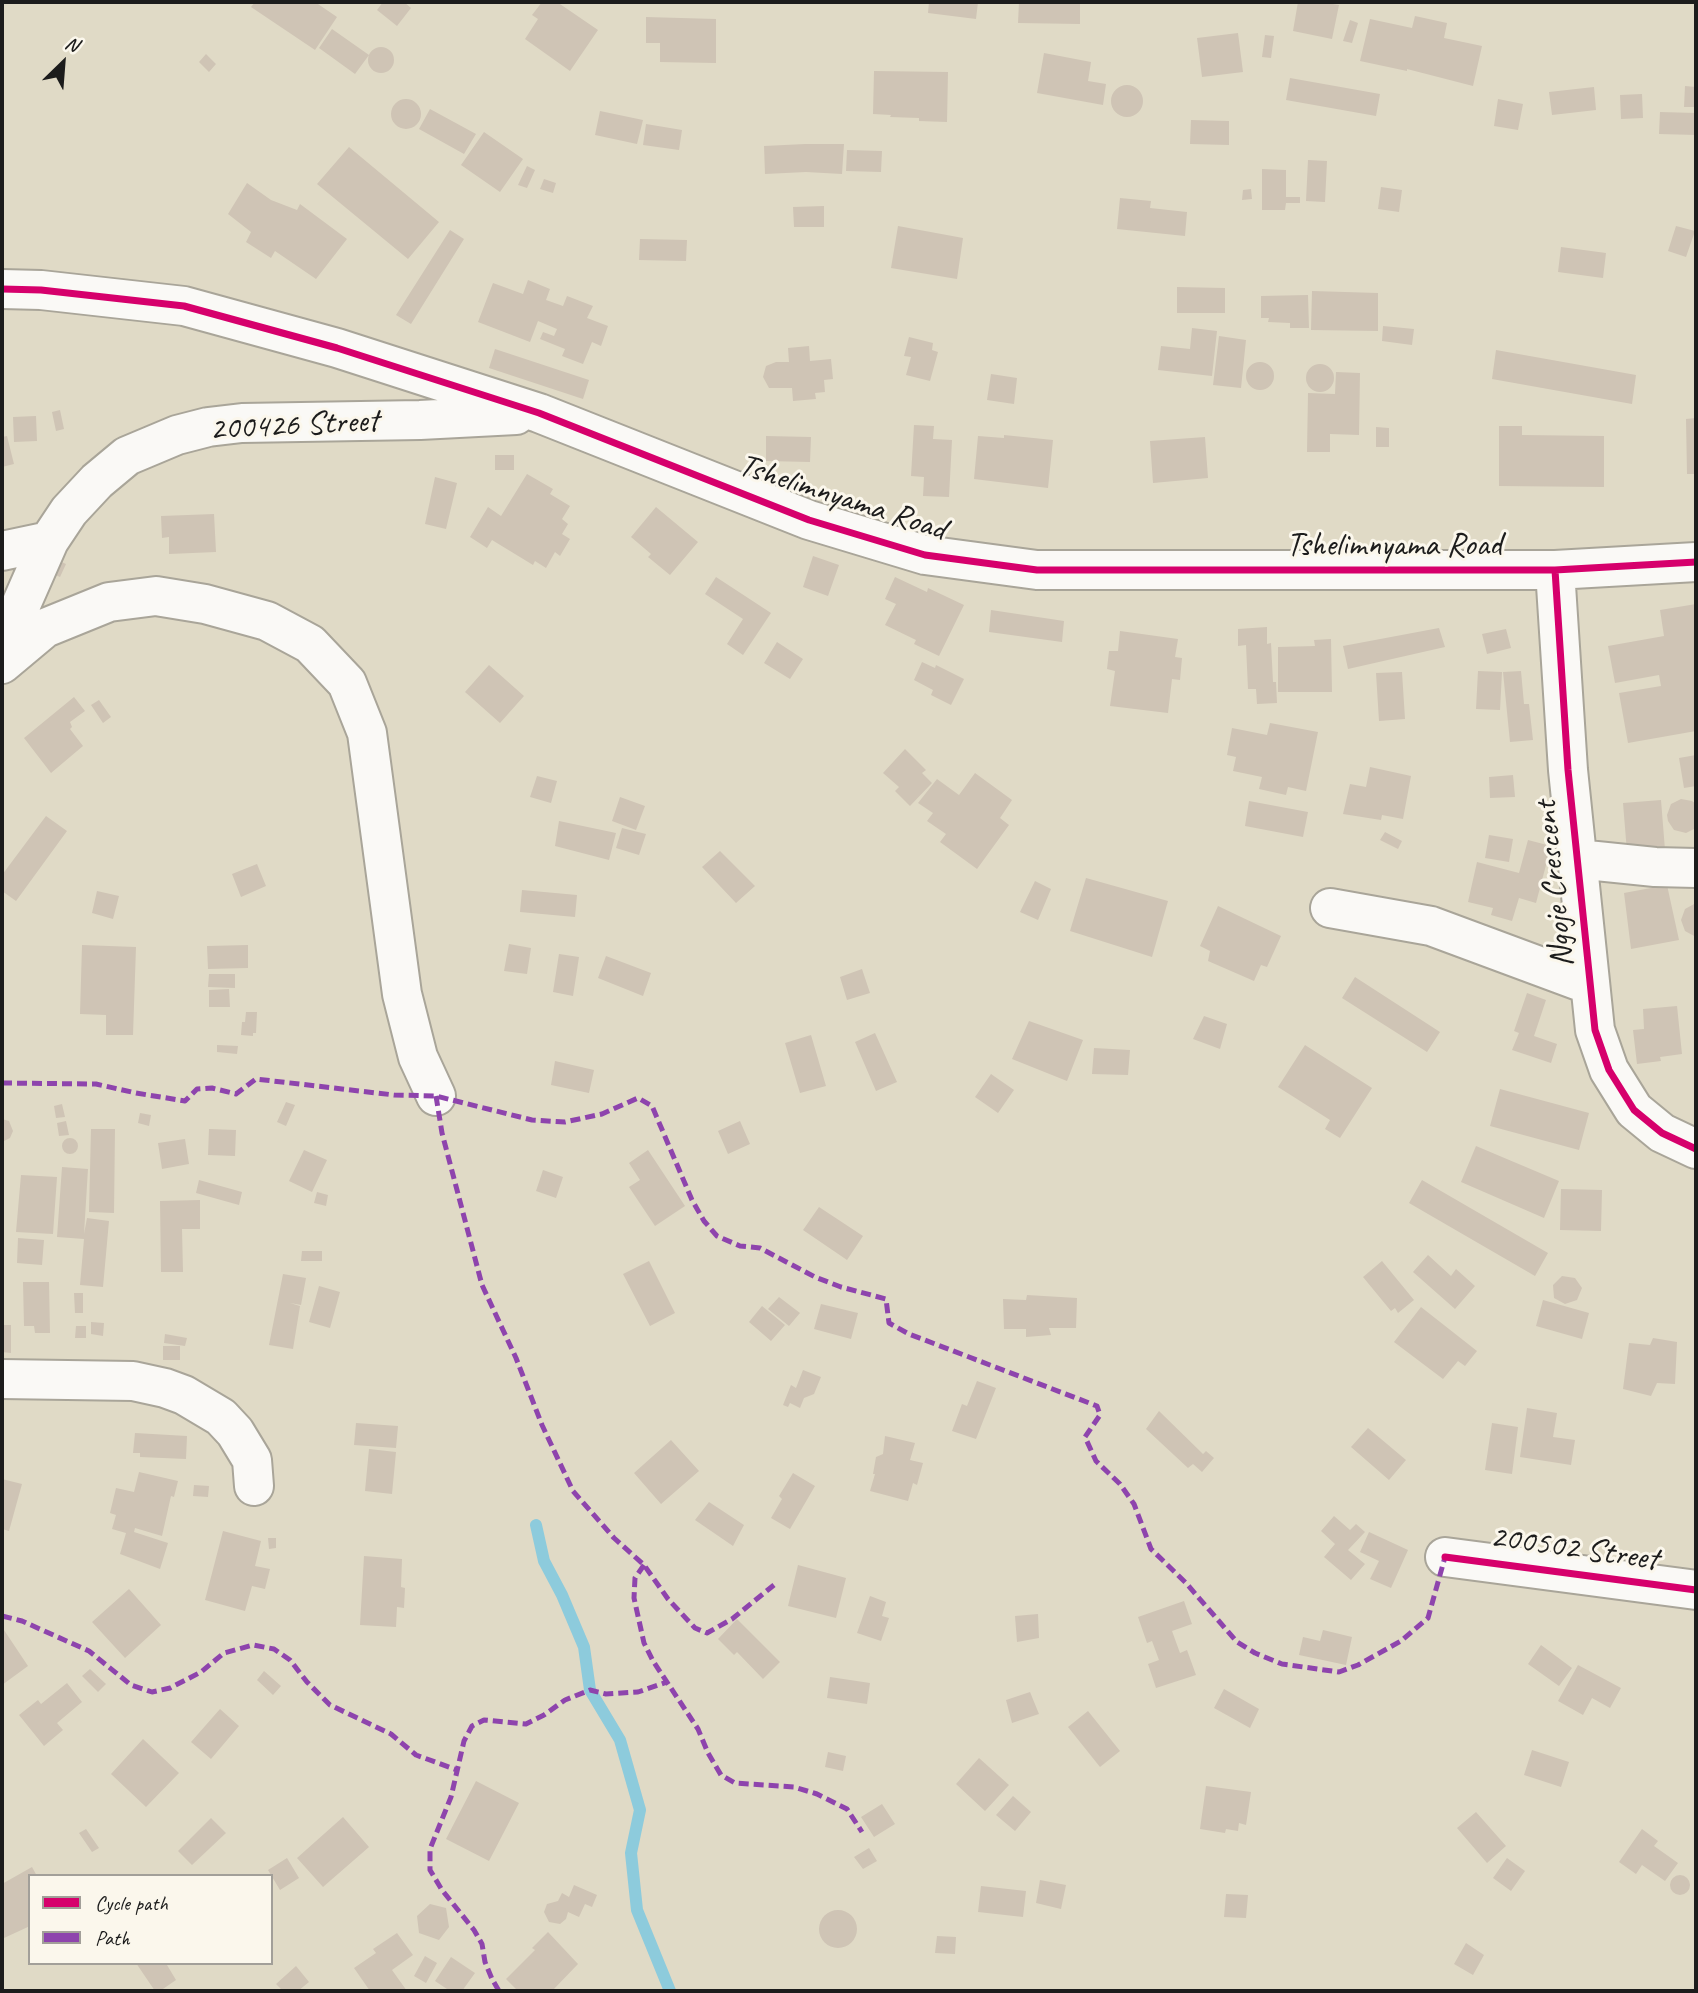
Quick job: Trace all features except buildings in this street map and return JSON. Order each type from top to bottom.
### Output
[{"type":"street","name":"Tshelimnyama Road","points":[[2,289],[41,290],[198,309],[337,348],[539,414],[809,520],[925,555],[1037,570],[1555,570],[1696,562]]},
{"type":"street","name":"200426 Street","points":[[2,649],[49,541],[69,511],[97,481],[127,456],[177,435],[208,427],[242,423],[420,420],[539,414]]},
{"type":"street","points":[[2,551],[49,541]]},
{"type":"street","name":"Ngoje Crescent","points":[[1555,570],[1568,770],[1595,1030],[1609,1070],[1634,1110],[1662,1133],[1696,1149]]},
{"type":"street","points":[[2,664],[45,628],[108,602],[156,596],[205,604],[267,621],[310,643],[347,683],[367,733],[402,994],[418,1057],[436,1096]]},
{"type":"street","points":[[1577,859],[1696,868]]},
{"type":"street","points":[[1330,908],[1431,926],[1590,985]]},
{"type":"street","points":[[2,1379],[133,1381],[184,1395],[221,1417],[235,1432],[252,1460],[254,1486]]},
{"type":"street","name":"200502 Street","points":[[1445,1557],[1696,1590]]},
{"type":"waterway","points":[[536,1525],[544,1561],[584,1647],[590,1690],[620,1740],[640,1810],[631,1853],[637,1910],[670,1991]]},
{"type":"marked path","points":[[2,1083],[96,1084],[185,1101],[197,1089],[212,1088],[236,1094],[256,1079],[394,1095],[436,1096],[532,1120],[565,1122],[602,1114],[638,1098],[652,1106],[692,1200],[704,1221],[717,1236],[740,1246],[760,1248],[815,1277],[841,1287],[886,1299],[889,1323],[909,1334],[1097,1406],[1100,1415],[1085,1437],[1096,1461],[1120,1484],[1134,1504],[1151,1549],[1186,1583],[1237,1642],[1255,1653],[1282,1664],[1339,1672],[1358,1665],[1401,1641],[1428,1618],[1445,1557]]},
{"type":"marked path","points":[[436,1096],[442,1133],[482,1285],[573,1491],[614,1538],[644,1565],[668,1599],[695,1628],[707,1633],[732,1619],[774,1585]]},
{"type":"marked path","points":[[644,1565],[635,1578],[634,1598],[644,1643],[698,1729],[721,1775],[735,1783],[794,1787],[817,1794],[847,1809],[862,1832]]},
{"type":"marked path","points":[[2,1616],[22,1621],[89,1651],[131,1685],[152,1692],[170,1688],[201,1672],[224,1653],[253,1645],[274,1649],[290,1660],[330,1705],[391,1734],[416,1755],[457,1770]]},
{"type":"marked path","points":[[499,1991],[485,1962],[482,1944],[430,1870],[430,1849],[451,1797],[464,1741],[472,1726],[484,1720],[526,1724],[565,1700],[590,1690],[606,1694],[638,1692],[667,1682]]},
{"type":"cycle path","points":[[2,289],[41,290],[184,306],[337,348],[539,413],[809,520],[925,555],[1037,570],[1555,570],[1696,562]]},
{"type":"cycle path","points":[[1555,570],[1568,770],[1595,1030],[1609,1070],[1634,1110],[1662,1133],[1696,1149]]},
{"type":"cycle path","points":[[1445,1557],[1696,1590]]}]
